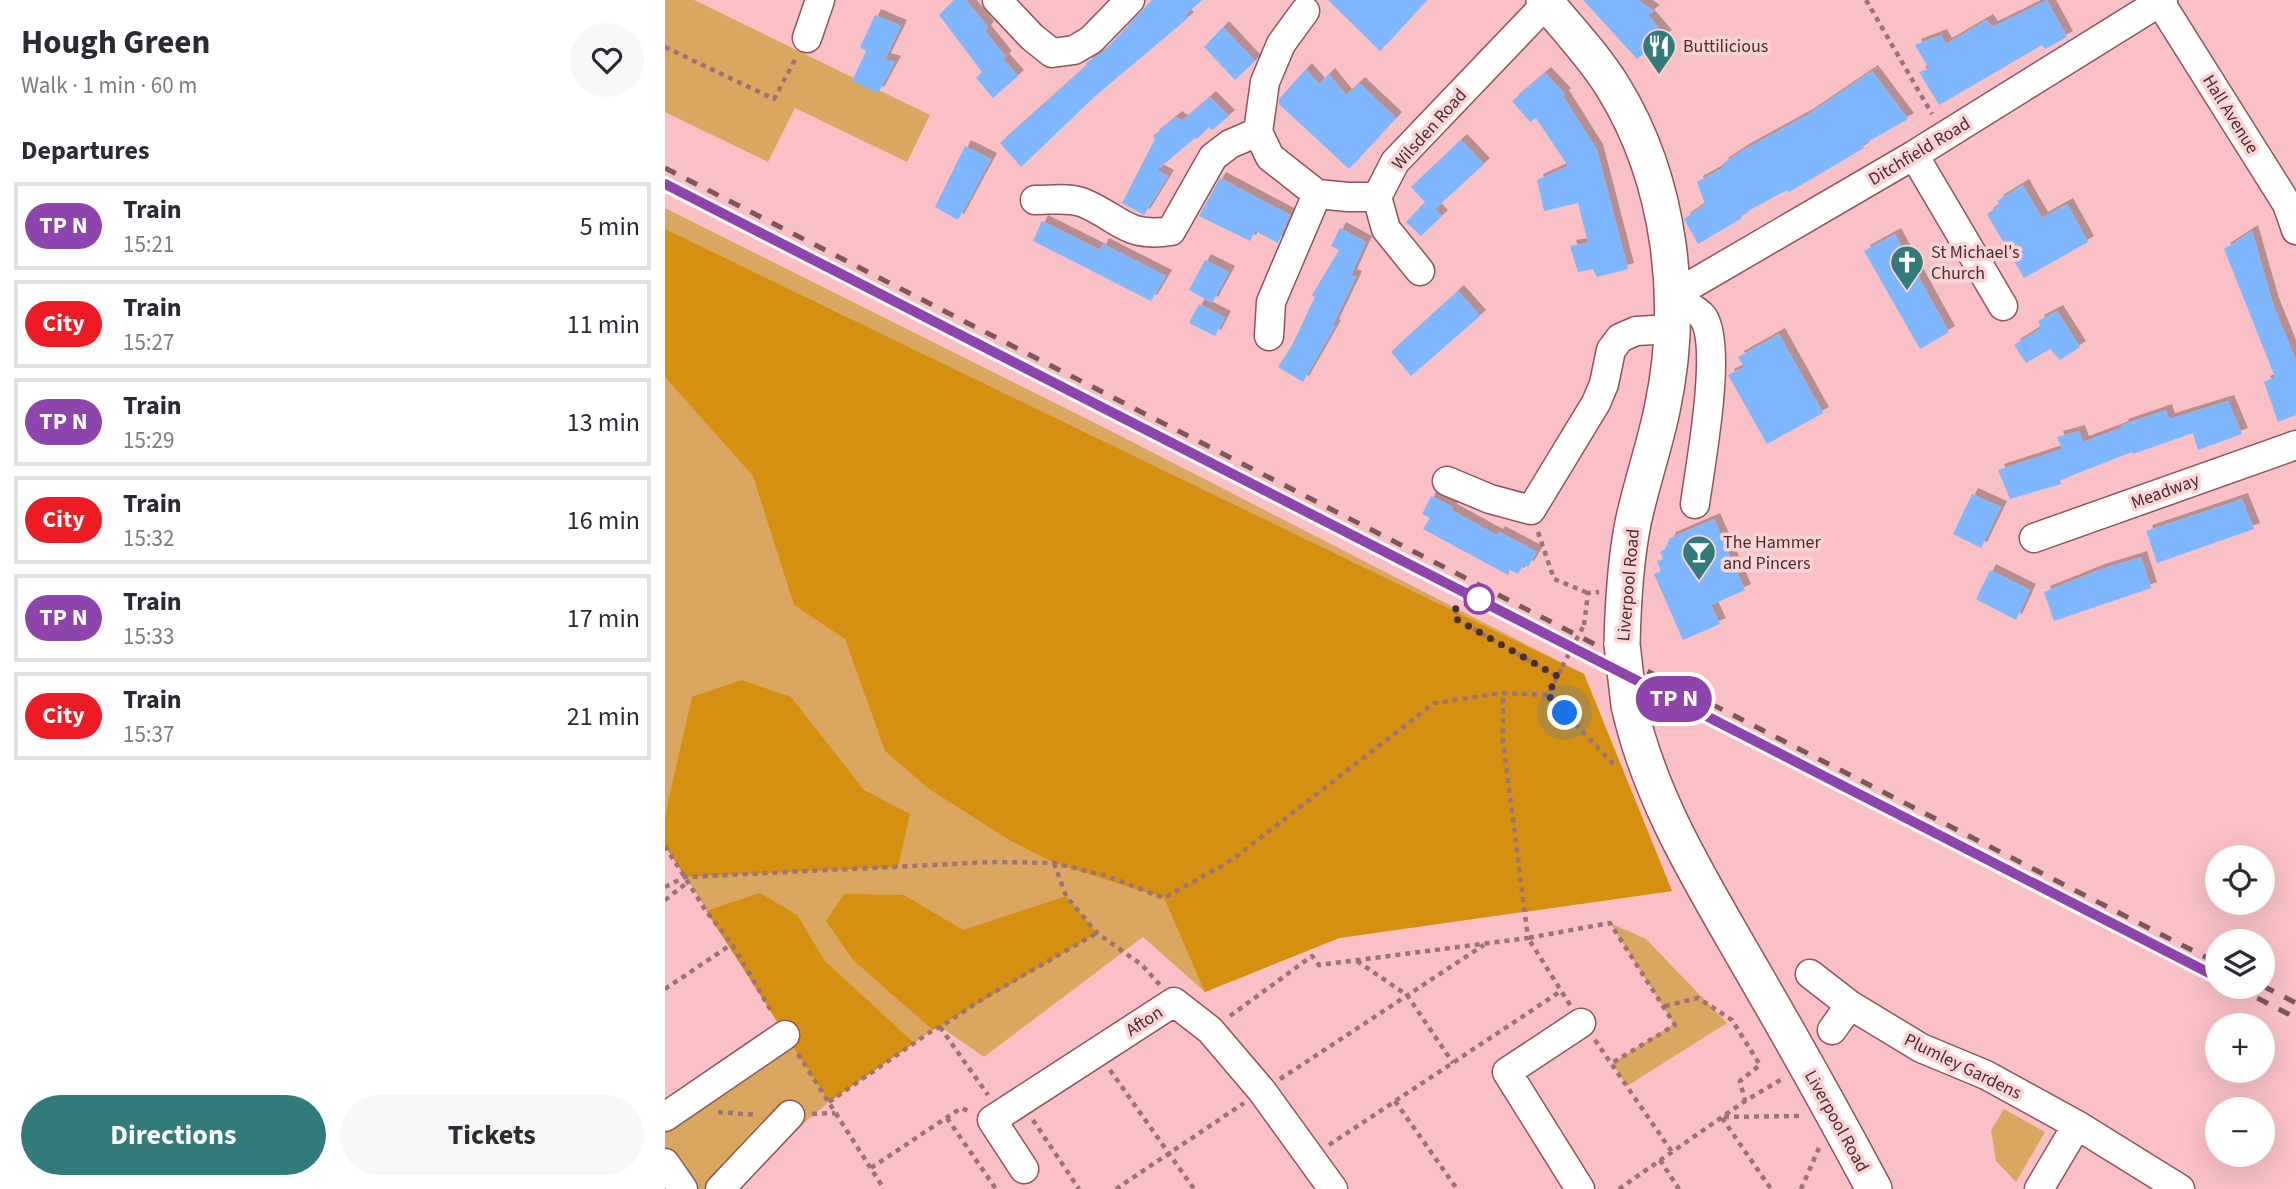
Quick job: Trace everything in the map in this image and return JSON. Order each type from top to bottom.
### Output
[{"type":"main road","name":"Liverpool Road","points":[[1545,2],[1612,85],[1627,112],[1643,148],[1657,192],[1668,243],[1673,313],[1662,409],[1629,545],[1624,589],[1622,644],[1629,705],[1641,753],[1661,804],[1689,861],[1807,1065],[1874,1189]]},
{"type":"street","points":[[807,38],[820,0]]},
{"type":"street","points":[[997,0],[1032,37],[1052,53],[1074,50],[1091,40],[1130,0]]},
{"type":"street","name":"Ditchfield Road","points":[[1673,313],[1915,155],[2162,1]]},
{"type":"street","name":"Hall Avenue","points":[[2162,1],[2287,204],[2296,230]]},
{"type":"street","name":"Wilsden Road","points":[[1377,197],[1395,162],[1545,2]]},
{"type":"street","points":[[1304,10],[1280,44],[1265,82],[1258,132],[1270,157],[1317,194],[1377,197],[1386,229],[1420,271]]},
{"type":"street","points":[[1035,200],[1083,203],[1130,230],[1151,234],[1171,231],[1213,157],[1230,144],[1258,132]]},
{"type":"street","points":[[1915,155],[2003,306]]},
{"type":"street","points":[[1269,336],[1271,302],[1317,194]]},
{"type":"street","points":[[1447,481],[1490,499],[1531,510],[1596,403],[1604,384],[1611,350],[1620,338],[1673,313],[1703,316],[1711,334],[1707,414],[1695,504]]},
{"type":"street","name":"Meadway","points":[[2034,538],[2296,445]]},
{"type":"street","name":"Plumley Gardens","points":[[1810,974],[1850,1005],[1921,1048],[1986,1075],[2077,1125],[2181,1189]]},
{"type":"street","name":"Afton","points":[[1005,1112],[1174,1002],[1210,1030],[1262,1091],[1316,1177]]},
{"type":"street","points":[[1832,1030],[1850,1005]]},
{"type":"street","points":[[1580,1189],[1507,1072],[1581,1023]]},
{"type":"street","points":[[665,1117],[785,1035]]},
{"type":"street","points":[[1005,1112],[1024,1169]]},
{"type":"street","points":[[720,1189],[790,1115]]},
{"type":"street","points":[[2039,1189],[2077,1125]]},
{"type":"street","points":[[665,1163],[683,1189]]},
{"type":"path","points":[[1866,0],[1945,136]]},
{"type":"path","points":[[665,47],[774,99],[807,38]]},
{"type":"path","points":[[1531,510],[1554,579],[1588,593]]},
{"type":"path","points":[[1455,609],[1456,619],[1557,676]]},
{"type":"path","points":[[1548,695],[1584,625]]},
{"type":"path","points":[[1503,693],[1503,741],[1528,938],[1581,1023],[1612,1063],[1672,1152]]},
{"type":"path","points":[[665,887],[685,877],[995,862],[1054,863],[1107,876],[1164,898],[1232,860],[1433,702],[1503,693],[1548,695],[1622,773]]},
{"type":"path","points":[[1054,863],[1066,896],[1097,933],[1142,965],[1174,1002]]},
{"type":"path","points":[[665,900],[688,882]]},
{"type":"path","points":[[1210,1030],[1312,956],[1319,965],[1528,938],[1610,923],[1675,1025],[1612,1063]]},
{"type":"path","points":[[829,1102],[933,1030],[1097,933]]},
{"type":"path","points":[[1116,1189],[1487,943]]},
{"type":"path","points":[[665,989],[732,944]]},
{"type":"path","points":[[1356,960],[1407,995],[1453,1063]]},
{"type":"path","points":[[1316,1177],[1395,1101],[1561,991]]},
{"type":"path","points":[[1664,1006],[1698,998],[1732,1020],[1760,1065],[1739,1081],[1745,1101]]},
{"type":"path","points":[[940,1027],[1005,1112],[1079,1189]]},
{"type":"path","points":[[1098,1052],[1194,1189]]},
{"type":"path","points":[[1619,1189],[1745,1101],[1807,1065]]},
{"type":"path","points":[[1395,1101],[1457,1189]]},
{"type":"path","points":[[871,1168],[961,1108],[1005,1112]]},
{"type":"path","points":[[714,1111],[790,1115],[835,1113]]},
{"type":"path","points":[[1721,1117],[1835,1115],[1801,1189]]},
{"type":"path","points":[[1721,1117],[1770,1189]]},
{"type":"path","points":[[947,1118],[996,1189]]},
{"type":"path","points":[[1660,1160],[1679,1189]]},
{"type":"shaded area","points":[[665,0],[694,0],[930,115],[907,162],[795,108],[768,162],[665,112]]},
{"type":"shaded area","points":[[665,208],[1107,429],[1584,674],[1672,891],[1339,938],[1205,992],[1143,937],[984,1057],[941,1027],[933,1030],[829,1102],[726,1189],[684,1189],[665,1162],[665,1117],[785,1034],[665,844]]},
{"type":"shaded area","points":[[665,229],[1584,674],[1672,891],[1339,938],[1205,992],[1164,898],[1054,863],[1011,841],[929,789],[885,751],[845,639],[794,605],[753,476],[665,377]]},
{"type":"shaded area","points":[[742,680],[791,697],[864,790],[910,814],[898,867],[685,877],[665,846],[665,815],[692,697]]},
{"type":"shaded area","points":[[760,893],[797,915],[825,961],[914,1043],[829,1102],[706,911]]},
{"type":"shaded area","points":[[844,894],[904,895],[963,930],[1066,896],[1097,933],[933,1030],[853,960],[826,921]]},
{"type":"shaded area","points":[[1610,923],[1646,939],[1727,1023],[1627,1086],[1612,1063],[1674,1024]]},
{"type":"shaded area","points":[[2004,1109],[2045,1132],[2016,1182],[1996,1161],[1991,1130]]},
{"type":"building","points":[[954,0],[966,0],[988,27],[985,31],[1018,76],[993,98],[976,78],[982,72],[939,15]]},
{"type":"building","points":[[1152,0],[1202,0],[1185,15],[1188,18],[1093,98],[1021,167],[1000,143],[1087,65],[1086,63],[1103,52]]},
{"type":"building","points":[[1328,0],[1427,0],[1380,51]]},
{"type":"building","points":[[1583,0],[1638,0],[1654,11],[1648,15],[1666,36],[1637,59]]},
{"type":"building","points":[[2047,0],[2067,37],[2045,49],[2042,45],[1939,105],[1919,72],[1929,69],[1915,45],[1941,35],[1946,44],[1987,20],[1992,27]]},
{"type":"building","points":[[875,15],[901,26],[885,59],[895,62],[878,93],[852,81],[866,51],[860,47]]},
{"type":"building","points":[[1223,27],[1255,61],[1235,80],[1204,47]]},
{"type":"building","points":[[1306,69],[1319,84],[1329,74],[1346,95],[1359,83],[1396,118],[1349,169],[1279,104],[1279,99]]},
{"type":"building","points":[[1872,71],[1908,119],[1789,192],[1787,190],[1741,215],[1742,218],[1698,244],[1684,219],[1705,204],[1697,182],[1724,167],[1722,164],[1743,150],[1807,115]]},
{"type":"building","points":[[1545,73],[1565,94],[1563,96],[1597,150],[1628,269],[1597,277],[1593,269],[1578,272],[1570,246],[1588,243],[1578,203],[1544,211],[1537,180],[1568,166],[1536,118],[1530,122],[1512,101]]},
{"type":"building","points":[[1210,97],[1229,116],[1212,130],[1209,127],[1157,170],[1168,176],[1144,215],[1122,203],[1155,139],[1153,136],[1176,117],[1182,121]]},
{"type":"building","points":[[1461,140],[1484,164],[1435,209],[1442,216],[1421,236],[1406,222],[1425,202],[1411,187]]},
{"type":"building","points":[[965,146],[991,159],[958,220],[935,207]]},
{"type":"building","points":[[1220,178],[1290,215],[1278,243],[1255,231],[1250,241],[1199,216]]},
{"type":"building","points":[[2023,185],[2042,218],[2067,204],[2088,242],[2024,278],[1987,214],[2000,205],[1997,201]]},
{"type":"building","points":[[1042,221],[1100,250],[1103,244],[1166,276],[1151,301],[1033,241]]},
{"type":"building","points":[[1340,228],[1366,242],[1351,275],[1356,277],[1333,325],[1335,326],[1303,382],[1278,367],[1315,297],[1312,295],[1339,250],[1331,246]]},
{"type":"building","points":[[2252,231],[2273,304],[2296,361],[2296,415],[2278,422],[2264,382],[2275,377],[2224,249]]},
{"type":"building","name":"St Michael's Church","points":[[1895,234],[1949,332],[1920,349],[1864,251]]},
{"type":"building","points":[[1205,260],[1229,272],[1212,303],[1189,290]]},
{"type":"building","points":[[1458,291],[1480,316],[1411,376],[1391,352]]},
{"type":"building","points":[[1199,304],[1225,317],[1215,336],[1189,323]]},
{"type":"building","points":[[2057,311],[2080,347],[2060,360],[2050,349],[2026,363],[2014,345],[2041,328],[2038,321]]},
{"type":"building","points":[[1779,334],[1823,413],[1767,444],[1728,375],[1744,367],[1738,357]]},
{"type":"building","points":[[2228,401],[2242,434],[2198,450],[2193,433],[2133,454],[2132,452],[2060,480],[2061,484],[2010,499],[1998,470],[2062,449],[2057,437],[2079,431],[2083,442],[2166,410],[2169,419]]},
{"type":"building","points":[[1972,494],[2001,507],[1981,548],[1953,534]]},
{"type":"building","points":[[1431,496],[1497,535],[1499,532],[1537,552],[1528,567],[1523,565],[1518,574],[1510,570],[1508,575],[1423,529],[1430,518],[1422,514]]},
{"type":"building","points":[[2242,499],[2254,529],[2157,563],[2146,531]]},
{"type":"building","name":"The Hammer and Pincers","points":[[1714,519],[1745,590],[1711,605],[1720,624],[1683,640],[1654,574],[1661,571],[1657,561],[1663,559],[1660,552],[1665,549],[1670,538]]},
{"type":"building","points":[[2141,557],[2151,588],[2054,621],[2044,592]]},
{"type":"building","points":[[1990,570],[2030,590],[2016,620],[1976,599]]},
{"type":"railway","points":[[665,168],[2205,957]]},
{"type":"railway","points":[[665,184],[2205,972]]},
{"type":"railway","points":[[2275,992],[2296,1003]]},
{"type":"railway","points":[[2259,999],[2296,1018]]},
{"type":"train","points":[[665,184],[2205,971]]},
{"type":"place","name":"Buttilicious","points":[[1659,76]]},
{"type":"place","name":"St Michael's Church","points":[[1907,292]]},
{"type":"place","name":"The Hammer and Pincers","points":[[1699,582]]},
{"type":"route","points":[[1479,599],[1455,609],[1456,619],[1557,676],[1548,695],[1565,713]]}]
